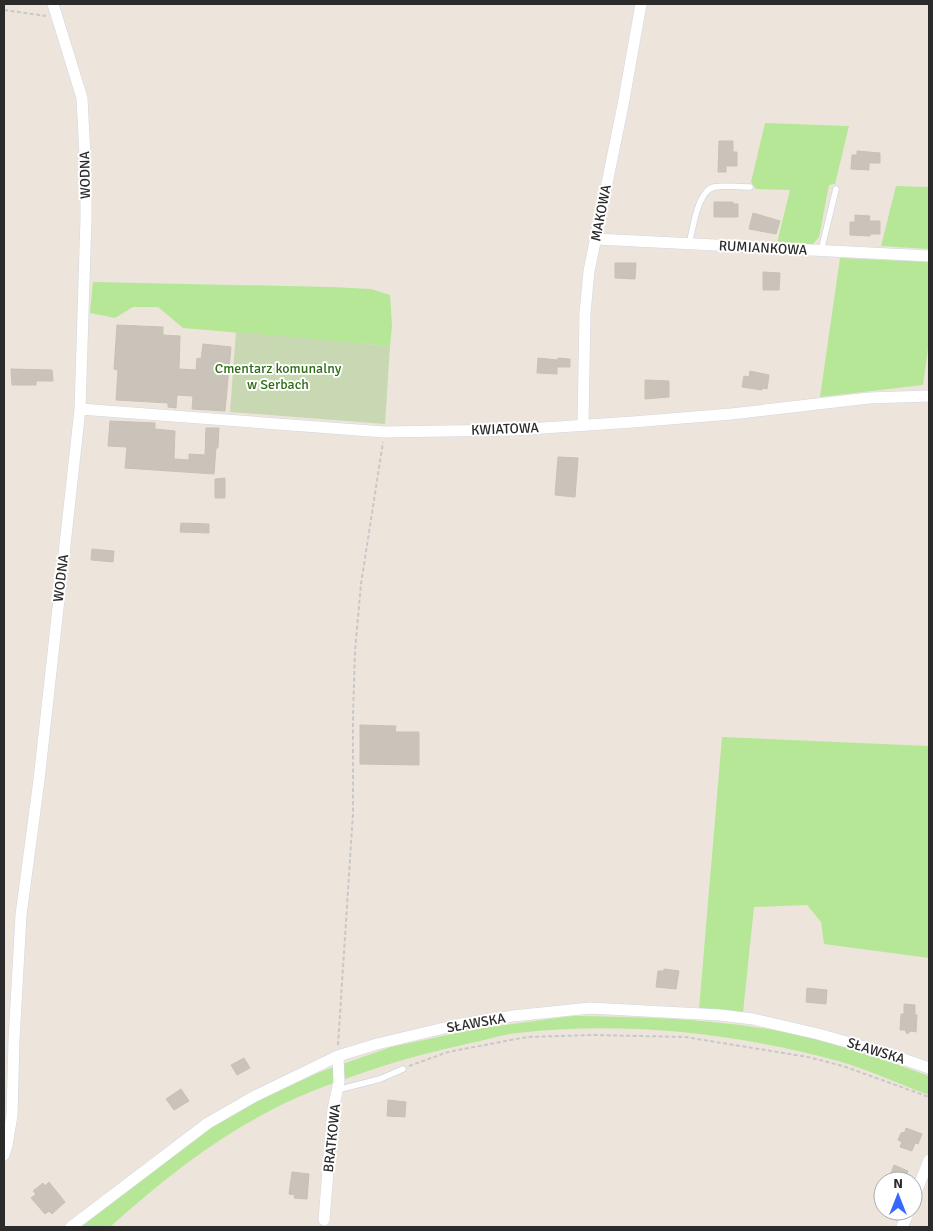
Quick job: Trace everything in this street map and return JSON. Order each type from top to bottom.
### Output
[{"type":"street","name":"MAKOWA","points":[[583,425],[585,313],[589,271],[623,105],[641,4]]},
{"type":"street","name":"WODNA","points":[[4,1155],[8,1145],[12,1115],[14,1040],[22,907],[39,780],[80,409],[85,275],[86,176],[82,98],[55,9]]},
{"type":"street","name":"RUMIANKOWA","points":[[596,239],[929,256]]},
{"type":"street","name":"KWIATOWA","points":[[80,409],[384,432],[513,430],[731,414],[869,398],[929,396]]},
{"type":"street","name":"SŁAWSKA","points":[[71,1227],[208,1123],[255,1096],[338,1056],[377,1044],[461,1024],[513,1016],[590,1008],[720,1015],[786,1026],[886,1053],[929,1068]]},
{"type":"street","name":"BRATKOWA","points":[[324,1220],[333,1108],[340,1072],[338,1056]]},
{"type":"street","points":[[923,1175],[929,1160]]},
{"type":"lane","points":[[689,244],[699,204],[708,190],[724,186],[750,187]]},
{"type":"lane","points":[[821,251],[836,189]]},
{"type":"lane","points":[[337,1090],[380,1079],[403,1069]]},
{"type":"path","points":[[4,10],[44,17],[55,9]]},
{"type":"path","points":[[338,1056],[353,813],[355,651],[361,584],[384,432]]},
{"type":"path","points":[[403,1069],[448,1052],[527,1037],[593,1035],[685,1037],[808,1057],[843,1066],[929,1097]]},
{"type":"green space","points":[[765,123],[849,126],[835,184],[829,185],[819,237],[812,245],[777,243],[790,190],[756,189],[751,182]]},
{"type":"green space","points":[[896,186],[929,187],[929,249],[881,246]]},
{"type":"green space","points":[[840,258],[929,262],[929,341],[923,385],[820,397]]},
{"type":"green space","points":[[93,282],[371,289],[390,295],[392,326],[390,346],[183,328],[158,307],[133,307],[115,318],[90,313]]},
{"type":"green space","name":"Cmentarz komunalny w Serbach","points":[[236,332],[390,346],[385,424],[230,412]]},
{"type":"green space","points":[[722,737],[929,746],[929,958],[824,944],[821,922],[807,905],[754,907],[743,1013],[699,1009]]},
{"type":"green space","points":[[573,1016],[659,1018],[715,1022],[799,1035],[849,1048],[929,1076],[929,1095],[838,1061],[760,1043],[720,1037],[680,1032],[599,1028],[512,1034],[432,1052],[394,1063],[339,1081],[296,1098],[235,1130],[197,1156],[161,1183],[110,1227],[79,1227],[197,1136],[259,1100],[320,1072],[391,1047],[480,1028]]},
{"type":"building","points":[[719,141],[733,141],[733,152],[737,152],[737,166],[726,166],[726,172],[718,172]]},
{"type":"building","points":[[857,151],[880,153],[880,163],[869,163],[869,170],[851,169],[852,155],[857,155]]},
{"type":"building","points":[[714,202],[733,202],[733,204],[738,204],[738,217],[714,217]]},
{"type":"building","points":[[753,213],[780,221],[776,234],[749,229]]},
{"type":"building","points":[[855,215],[870,216],[869,221],[880,221],[880,234],[870,234],[870,236],[850,235],[850,222],[855,222]]},
{"type":"building","points":[[615,263],[636,263],[635,279],[615,278]]},
{"type":"building","points":[[763,272],[780,273],[779,290],[763,290]]},
{"type":"building","points":[[117,325],[163,327],[163,335],[180,336],[179,369],[196,370],[197,358],[201,359],[203,344],[231,347],[225,411],[192,409],[193,396],[177,395],[176,408],[168,407],[168,403],[116,400],[118,370],[114,369]]},
{"type":"building","points":[[538,358],[570,359],[570,367],[557,367],[557,374],[537,373]]},
{"type":"building","points":[[11,369],[52,370],[53,381],[36,381],[36,385],[12,385]]},
{"type":"building","points":[[750,371],[769,375],[767,389],[742,387],[744,376],[749,377]]},
{"type":"building","points":[[645,380],[669,381],[669,397],[645,399]]},
{"type":"building","points":[[110,421],[155,423],[155,429],[175,431],[174,459],[189,460],[189,454],[205,455],[206,428],[219,428],[214,474],[125,468],[127,447],[108,446]]},
{"type":"building","points":[[558,457],[578,458],[575,497],[555,495]]},
{"type":"building","points":[[225,478],[225,498],[215,498],[215,479]]},
{"type":"building","points":[[181,523],[209,524],[209,533],[180,532]]},
{"type":"building","points":[[92,549],[114,551],[113,562],[91,560]]},
{"type":"building","points":[[360,725],[396,726],[395,732],[419,732],[419,765],[360,764]]},
{"type":"building","points":[[664,969],[679,971],[676,989],[656,987],[658,971],[664,971]]},
{"type":"building","points":[[807,988],[827,990],[826,1004],[806,1002]]},
{"type":"building","points":[[904,1004],[915,1005],[915,1015],[917,1015],[916,1032],[911,1031],[907,1034],[905,1030],[900,1030],[901,1014],[904,1014]]},
{"type":"building","points":[[244,1058],[250,1068],[237,1075],[231,1065]]},
{"type":"building","points":[[181,1089],[189,1101],[174,1110],[166,1099]]},
{"type":"building","points":[[388,1100],[406,1102],[405,1117],[387,1116]]},
{"type":"building","points":[[906,1128],[922,1134],[918,1144],[915,1143],[912,1151],[900,1147],[902,1142],[898,1140]]},
{"type":"building","points":[[894,1165],[908,1171],[892,1171]]},
{"type":"building","points":[[292,1172],[309,1174],[307,1199],[294,1198],[295,1195],[289,1194]]},
{"type":"building","points":[[49,1182],[65,1202],[52,1214],[49,1211],[45,1214],[31,1198],[36,1194],[33,1191],[43,1183],[45,1186]]}]
